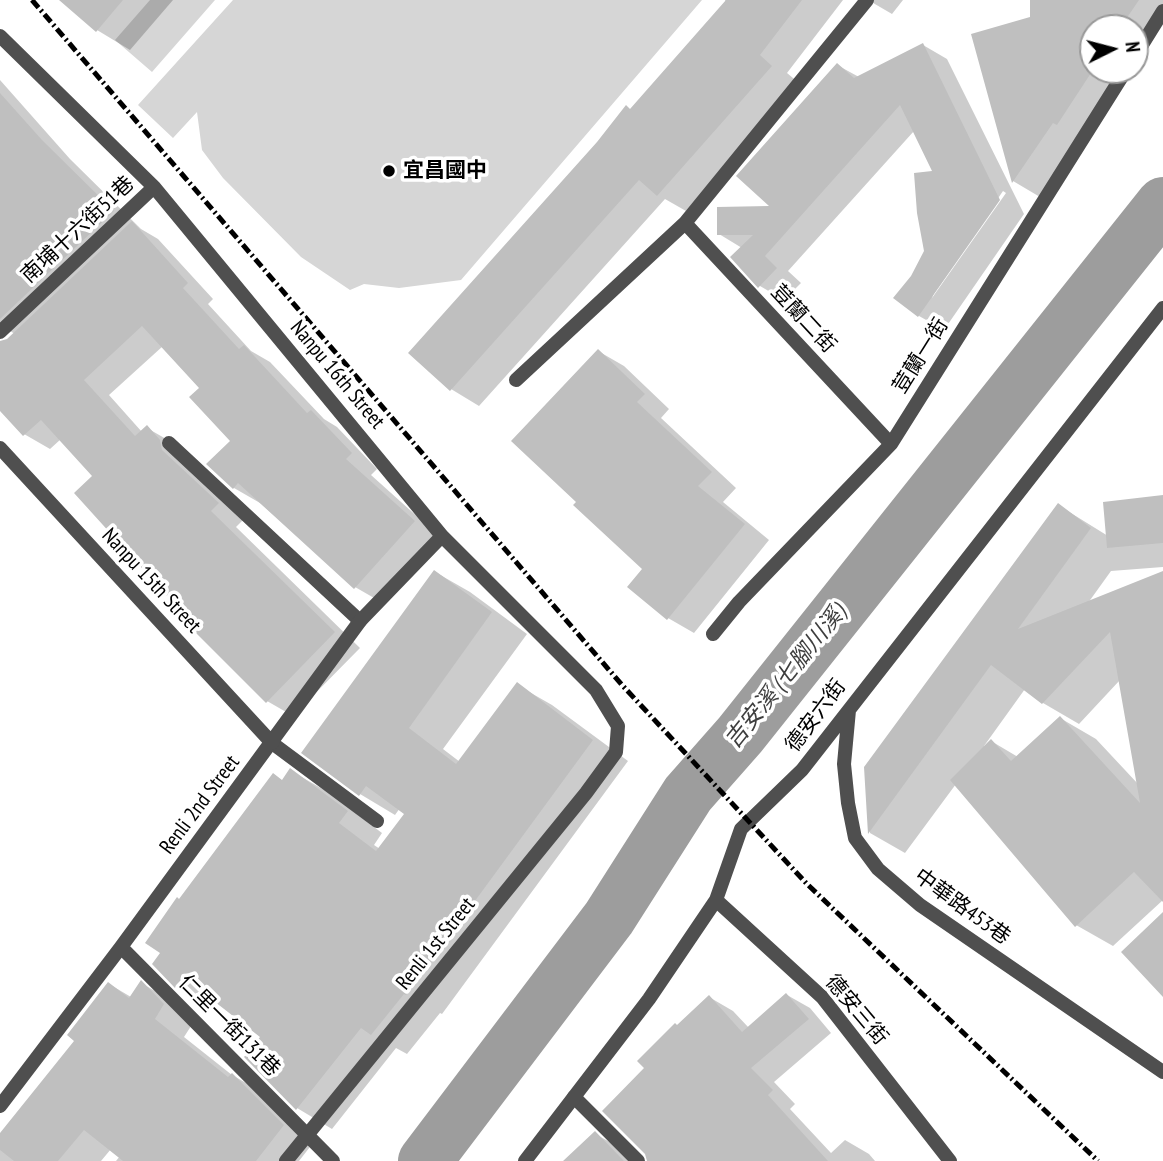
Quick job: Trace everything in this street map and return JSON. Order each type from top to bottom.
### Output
[{"type":"street","points":[[516,380],[685,223],[867,0]]},
{"type":"street","points":[[1149,34],[1163,11]]},
{"type":"street","name":"Nanpu 16th Street","points":[[0,36],[154,187],[443,536],[596,690],[618,726],[616,752]]},
{"type":"street","name":"荳蘭一街","points":[[713,634],[739,602],[891,444],[1117,84]]},
{"type":"street","name":"南埔十六街51巷","points":[[0,332],[154,187]]},
{"type":"street","name":"荳蘭二街","points":[[685,223],[891,444]]},
{"type":"street","name":"德安六街","points":[[525,1161],[649,999],[716,900],[741,829],[802,770],[1163,308]]},
{"type":"street","points":[[169,443],[360,621]]},
{"type":"street","name":"Nanpu 15th Street","points":[[0,448],[272,743],[377,821]]},
{"type":"street","name":"Renli 2nd Street","points":[[0,1106],[121,947],[360,621],[443,536]]},
{"type":"street","name":"中華路453巷","points":[[849,708],[844,764],[848,803],[855,838],[878,869],[920,905],[1163,1072]]},
{"type":"street","name":"Renli 1st Street","points":[[286,1161],[586,793],[616,752]]},
{"type":"street","name":"德安三街","points":[[716,900],[822,997],[950,1161]]},
{"type":"street","name":"仁里一街131巷","points":[[121,947],[333,1161]]},
{"type":"street","points":[[574,1097],[638,1161]]},
{"type":"shaded area","points":[[150,0],[215,0],[152,72],[115,40]]},
{"type":"shaded area","name":"宜昌國中","points":[[233,0],[702,0],[461,280],[399,288],[364,284],[350,290],[301,257],[223,178],[202,150],[197,112],[173,138],[138,105]]},
{"type":"building","points":[[59,0],[123,0],[96,32]]},
{"type":"building","points":[[726,0],[802,0],[760,55],[772,66],[657,196],[639,180],[450,391],[408,353],[597,142],[626,105],[630,109]]},
{"type":"building","points":[[1030,0],[1139,0],[1130,14],[1079,14],[1079,84],[1084,84],[1057,125],[1053,123],[1012,183],[971,34],[1030,17]]},
{"type":"building","points":[[923,43],[1000,200],[918,317],[893,298],[911,276],[924,251],[917,213],[914,173],[932,171],[900,105],[765,256],[777,268],[758,288],[730,257],[753,235],[717,235],[717,207],[769,206],[736,176],[837,63],[854,78]]},
{"type":"building","points":[[0,93],[42,140],[114,211],[0,319]]},
{"type":"building","points":[[132,221],[188,283],[183,288],[239,349],[244,345],[307,413],[311,410],[352,453],[346,459],[415,521],[354,589],[238,483],[233,489],[206,464],[230,441],[189,397],[199,388],[142,326],[84,380],[135,436],[147,425],[160,440],[162,450],[219,503],[211,511],[335,632],[266,703],[194,631],[197,629],[74,493],[92,476],[41,420],[23,436],[0,411],[0,341],[7,339]]},
{"type":"building","points":[[598,349],[645,394],[637,402],[712,472],[698,486],[745,524],[667,620],[627,587],[642,569],[573,505],[576,502],[511,441]]},
{"type":"building","points":[[1163,495],[1163,543],[1107,548],[1103,502]]},
{"type":"building","points":[[1058,503],[1091,528],[1018,629],[1163,571],[1163,902],[1134,872],[1075,927],[950,780],[991,739],[1011,761],[1060,716],[1140,803],[1110,632],[1042,704],[991,665],[868,834],[864,767]]},
{"type":"building","points":[[434,570],[492,612],[409,728],[456,764],[517,682],[593,740],[406,995],[404,994],[371,1035],[361,1028],[296,1110],[244,1057],[260,1037],[183,977],[175,988],[152,964],[160,953],[145,943],[177,897],[179,899],[273,773],[282,780],[290,768],[348,811],[339,823],[376,851],[404,814],[366,786],[359,796],[301,753]]},
{"type":"building","points":[[1163,912],[1163,997],[1121,952]]},
{"type":"building","points":[[141,980],[164,1004],[155,1019],[228,1077],[232,1073],[284,1125],[256,1161],[123,1161],[84,1130],[58,1161],[14,1161],[0,1150],[0,1133],[74,1041],[67,1035],[108,982],[129,998]]},
{"type":"building","points":[[786,993],[809,1019],[751,1068],[773,1090],[768,1095],[828,1161],[647,1161],[645,1154],[602,1111],[644,1068],[637,1061],[675,1023],[677,1025],[709,995],[742,1032]]},
{"type":"building","points":[[595,1131],[624,1161],[563,1161]]},
{"type":"waterway","name":"吉安溪 (七腳川溪)","points":[[425,1161],[609,918],[688,794],[740,735],[1163,204]]},
{"type":"railway","points":[[32,0],[622,685],[807,884],[1098,1161]]},
{"type":"place","name":"宜昌國中","points":[[389,171]]}]
